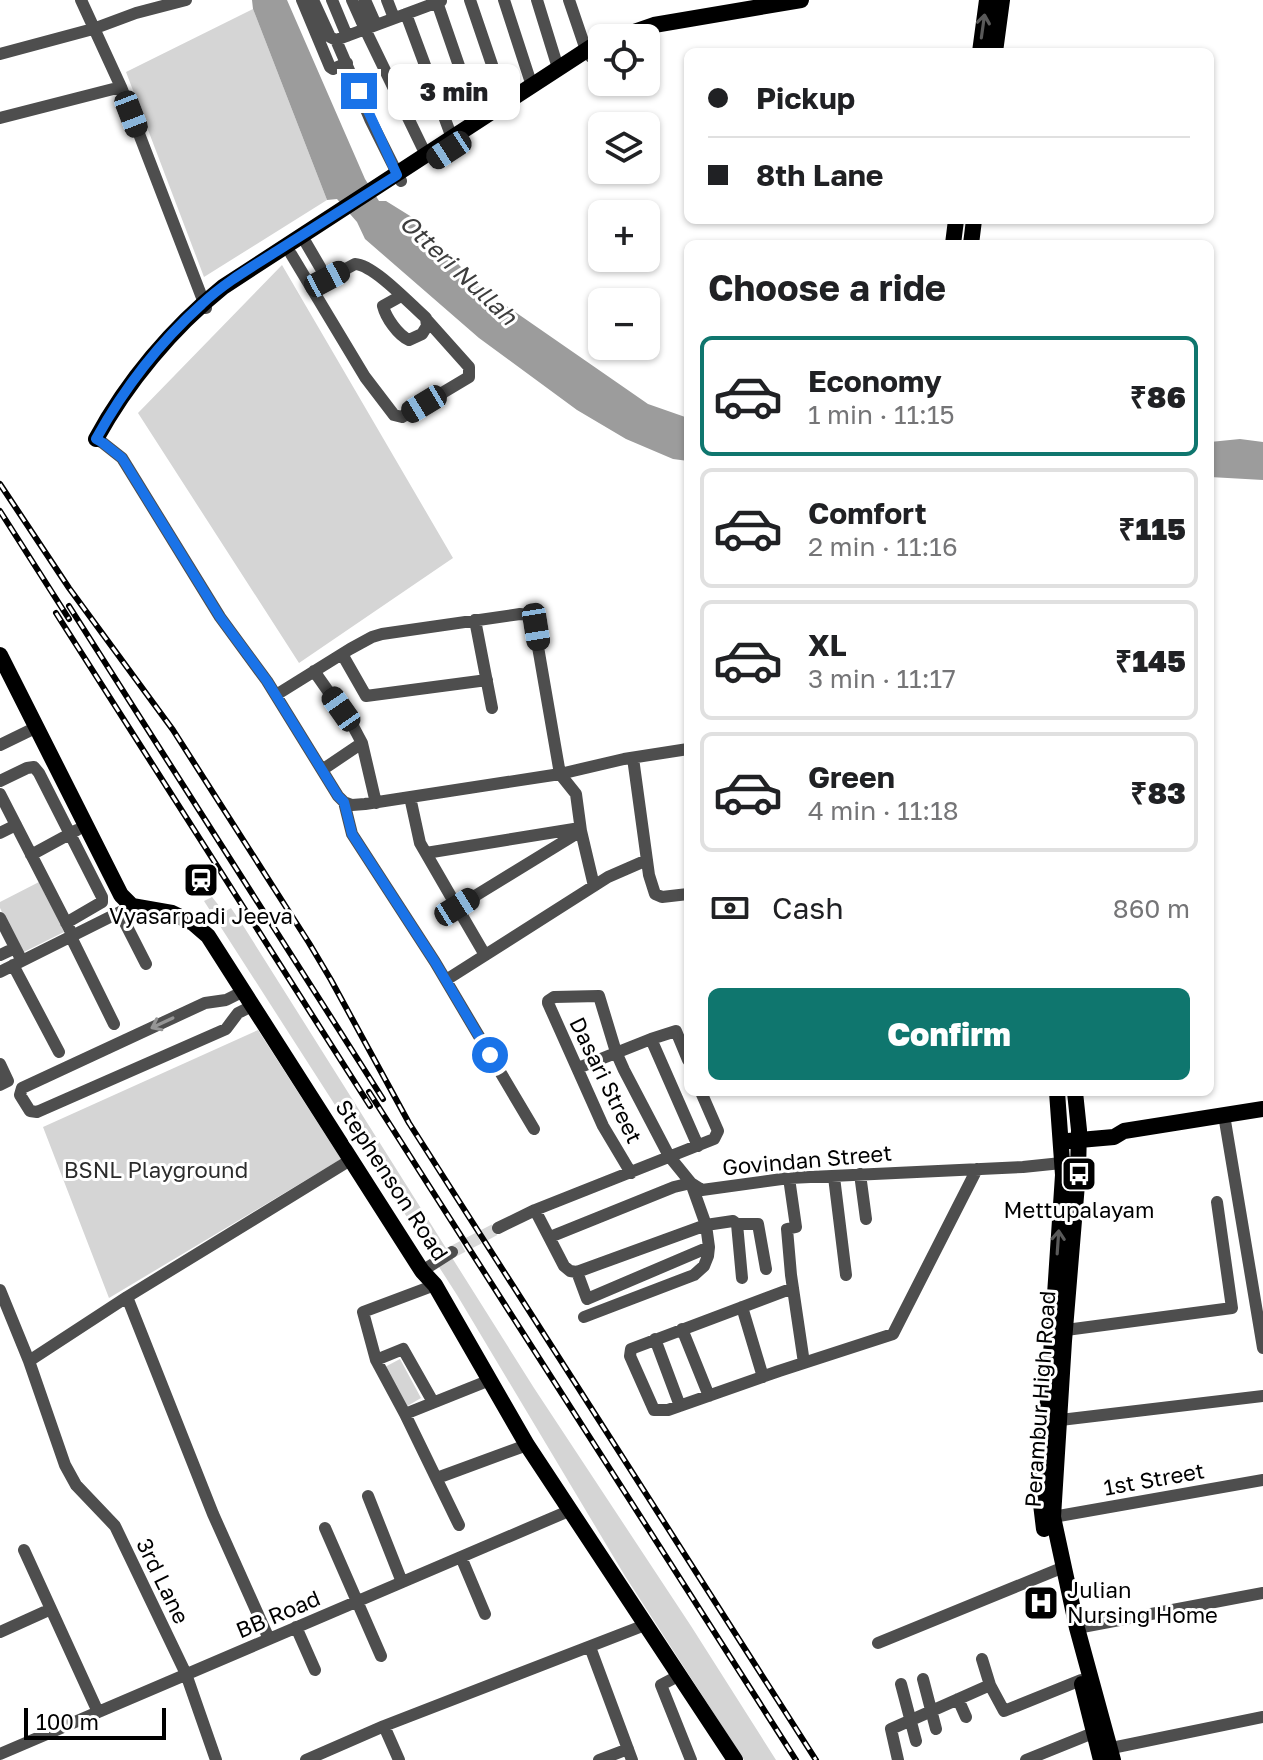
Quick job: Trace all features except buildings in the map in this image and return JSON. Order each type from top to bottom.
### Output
[{"type":"main road","points":[[627,24],[652,15],[742,0]]},
{"type":"main road","points":[[660,24],[801,0]]},
{"type":"main road","points":[[981,48],[987,0]]},
{"type":"main road","points":[[996,48],[1002,0]]},
{"type":"main road","points":[[399,178],[426,155],[558,68],[588,54]]},
{"type":"main road","points":[[99,441],[135,391],[205,307],[248,270],[338,218],[588,55]]},
{"type":"main road","points":[[205,307],[291,254],[338,218]]},
{"type":"main road","points":[[0,655],[6,680],[37,727],[126,909]]},
{"type":"main road","name":"Stephenson Road","points":[[126,909],[172,913],[193,923],[208,936],[239,1001],[352,1159],[422,1271],[435,1285],[527,1445],[735,1760]]},
{"type":"main road","name":"Perambur High Road","points":[[1057,1096],[1061,1136],[1070,1162]]},
{"type":"main road","name":"Perambur High Road","points":[[1075,1096],[1079,1135],[1070,1162],[1060,1341],[1041,1504],[1043,1527],[1077,1628],[1106,1755]]},
{"type":"main road","points":[[1061,1136],[1114,1137],[1124,1131],[1263,1109]]},
{"type":"main road","name":"Perambur High Road","points":[[1053,1421],[1053,1517],[1059,1569],[1093,1733],[1106,1755]]},
{"type":"street","points":[[81,0],[121,87],[205,307]]},
{"type":"street","points":[[131,0],[136,13]]},
{"type":"street","points":[[302,0],[330,67],[333,69],[347,63]]},
{"type":"street","points":[[313,0],[330,37],[341,38],[406,11],[440,1],[478,121]]},
{"type":"street","points":[[332,0],[347,63],[399,178]]},
{"type":"street","points":[[352,0],[370,27],[426,155]]},
{"type":"street","points":[[365,0],[370,27]]},
{"type":"street","points":[[387,0],[406,11],[452,138]]},
{"type":"street","points":[[470,0],[505,103]]},
{"type":"street","points":[[504,0],[532,86]]},
{"type":"street","points":[[537,0],[558,68]]},
{"type":"street","points":[[569,0],[588,41]]},
{"type":"street","points":[[0,54],[181,1]]},
{"type":"street","points":[[0,118],[121,87]]},
{"type":"street","points":[[306,243],[327,279]]},
{"type":"street","points":[[291,254],[365,377],[394,415],[402,417],[469,377],[469,367],[427,320],[375,271],[355,264],[312,287]]},
{"type":"street","points":[[401,296],[383,306],[403,337],[409,340],[422,334],[427,320]]},
{"type":"street","points":[[99,441],[122,458],[220,617],[276,695],[344,802],[352,834],[446,980],[534,1129]]},
{"type":"street","points":[[276,695],[342,654],[382,634],[530,615],[560,774],[576,794],[594,886]]},
{"type":"street","points":[[475,620],[492,708]]},
{"type":"street","points":[[342,654],[366,696],[487,680]]},
{"type":"street","points":[[314,671],[362,743],[376,803]]},
{"type":"street","points":[[0,745],[37,727]]},
{"type":"street","points":[[322,770],[362,743]]},
{"type":"street","points":[[344,802],[356,805],[376,803],[560,774],[684,750]]},
{"type":"street","points":[[633,758],[649,875],[655,894],[662,897],[684,894]]},
{"type":"street","points":[[0,781],[34,767],[102,897],[102,902],[66,923]]},
{"type":"street","points":[[0,794],[114,1024]]},
{"type":"street","points":[[410,797],[420,843],[485,955]]},
{"type":"street","points":[[0,833],[16,825]]},
{"type":"street","points":[[31,855],[86,825]]},
{"type":"street","points":[[426,853],[581,830]]},
{"type":"street","points":[[457,907],[581,830]]},
{"type":"street","points":[[446,980],[594,886],[625,868],[647,860]]},
{"type":"street","points":[[0,972],[126,909],[146,964]]},
{"type":"street","points":[[0,918],[59,1052]]},
{"type":"street","points":[[0,955],[15,948]]},
{"type":"street","name":"Dasari Street","points":[[616,1052],[599,996],[554,997],[548,1001],[603,1126],[631,1173]]},
{"type":"street","points":[[239,1001],[236,1015],[223,1030],[37,1112],[30,1111],[20,1095],[22,1088],[205,1003],[239,1001]]},
{"type":"street","points":[[232,1022],[239,1001]]},
{"type":"street","points":[[578,1068],[676,1031],[684,1050]]},
{"type":"street","points":[[651,1039],[698,1146]]},
{"type":"street","points":[[584,1317],[694,1275],[704,1266],[709,1247],[706,1225],[691,1183],[669,1156],[616,1052]]},
{"type":"street","points":[[0,1064],[8,1081],[0,1085]]},
{"type":"street","points":[[498,1228],[535,1210],[714,1139],[718,1131],[703,1096]]},
{"type":"street","points":[[1224,1115],[1263,1348]]},
{"type":"street","points":[[29,1361],[352,1159]]},
{"type":"street","name":"Govindan Street","points":[[550,1237],[691,1183],[702,1190],[789,1178],[1070,1162]]},
{"type":"street","points":[[793,1288],[631,1349],[630,1356],[654,1410],[668,1410],[893,1334],[977,1169]]},
{"type":"street","points":[[860,1174],[866,1219]]},
{"type":"street","points":[[834,1177],[846,1275]]},
{"type":"street","points":[[789,1178],[796,1227],[787,1229],[804,1363]]},
{"type":"street","points":[[1060,1341],[1232,1308],[1217,1202]]},
{"type":"street","points":[[535,1210],[564,1266],[570,1271],[577,1272],[706,1225],[733,1221],[737,1224],[758,1224],[766,1269]]},
{"type":"street","points":[[737,1224],[742,1278]]},
{"type":"street","points":[[577,1272],[587,1299],[709,1247]]},
{"type":"street","points":[[422,1271],[452,1252]]},
{"type":"street","points":[[435,1285],[363,1312],[376,1360],[459,1525]]},
{"type":"street","name":"3rd Lane","points":[[0,1290],[29,1361],[65,1465],[76,1485],[115,1526],[186,1674],[216,1760]]},
{"type":"street","points":[[127,1297],[213,1514],[269,1639]]},
{"type":"street","points":[[742,1307],[763,1377]]},
{"type":"street","points":[[682,1329],[709,1396]]},
{"type":"street","points":[[655,1339],[680,1406]]},
{"type":"street","points":[[376,1360],[403,1349],[433,1402]]},
{"type":"street","points":[[405,1414],[490,1380]]},
{"type":"street","points":[[1053,1421],[1263,1396]]},
{"type":"street","points":[[437,1478],[527,1445]]},
{"type":"street","name":"1st Street","points":[[1053,1517],[1263,1480]]},
{"type":"street","points":[[368,1496],[402,1582]]},
{"type":"street","name":"BB Road","points":[[0,1754],[571,1510]]},
{"type":"street","points":[[325,1528],[381,1656]]},
{"type":"street","points":[[24,1550],[98,1712]]},
{"type":"street","points":[[461,1557],[485,1614]]},
{"type":"street","points":[[878,1643],[1059,1569]]},
{"type":"street","points":[[1077,1628],[1263,1593]]},
{"type":"street","points":[[0,1632],[51,1609]]},
{"type":"street","points":[[308,1760],[384,1726],[645,1625]]},
{"type":"street","points":[[296,1627],[315,1670]]},
{"type":"street","points":[[590,1647],[630,1755],[599,1760]]},
{"type":"street","points":[[982,1659],[990,1685],[1004,1711],[1081,1680]]},
{"type":"street","points":[[678,1676],[661,1685],[691,1760]]},
{"type":"street","points":[[923,1679],[936,1729]]},
{"type":"street","points":[[901,1684],[916,1741]]},
{"type":"street","points":[[898,1760],[891,1729],[990,1685]]},
{"type":"street","points":[[958,1699],[966,1717]]},
{"type":"street","points":[[1106,1755],[1263,1717]]},
{"type":"street","points":[[384,1726],[399,1760]]},
{"type":"street","points":[[1026,1760],[1093,1733]]},
{"type":"green space","points":[[253,9],[327,200],[204,277],[126,72]]},
{"type":"green space","points":[[282,265],[453,558],[299,663],[138,413]]},
{"type":"green space","points":[[39,882],[64,932],[22,953],[0,902]]},
{"type":"green space","points":[[212,897],[224,912],[231,908],[244,927],[534,1388],[776,1760],[744,1760],[625,1576],[457,1295],[204,901]]},
{"type":"green space","name":"BSNL Playground","points":[[258,1030],[341,1159],[109,1298],[43,1127]]},
{"type":"green space","points":[[400,1359],[421,1398],[404,1408],[383,1368]]},
{"type":"water","name":"Otteri Nullah","points":[[252,0],[287,0],[365,179],[379,201],[386,201],[415,219],[482,289],[648,404],[684,417],[684,460],[673,459],[626,439],[577,410],[479,338],[365,239],[357,222],[337,199],[327,200]]},
{"type":"water","points":[[1240,439],[1263,442],[1263,480],[1214,477],[1214,442]]},
{"type":"tunnel","points":[[452,1252],[498,1228]]},
{"type":"railway","points":[[0,484],[69,588],[173,730],[309,943],[409,1123],[816,1760]]},
{"type":"railway","points":[[0,511],[69,619]]},
{"type":"railway","points":[[69,606],[383,1099]]},
{"type":"railway","points":[[56,613],[370,1106]]},
{"type":"railway","points":[[369,1092],[796,1760]]},
{"type":"place","name":"Vyasarpadi Jeeva","points":[[201,880]]},
{"type":"place","name":"Mettupalayam","points":[[1079,1174]]},
{"type":"place","name":"Julian Nursing Home","points":[[1041,1603]]},
{"type":"route","points":[[359,91],[397,175],[203,302],[129,388],[96,439],[122,458],[220,617],[267,681],[344,802],[352,834],[435,962],[490,1055]]}]
